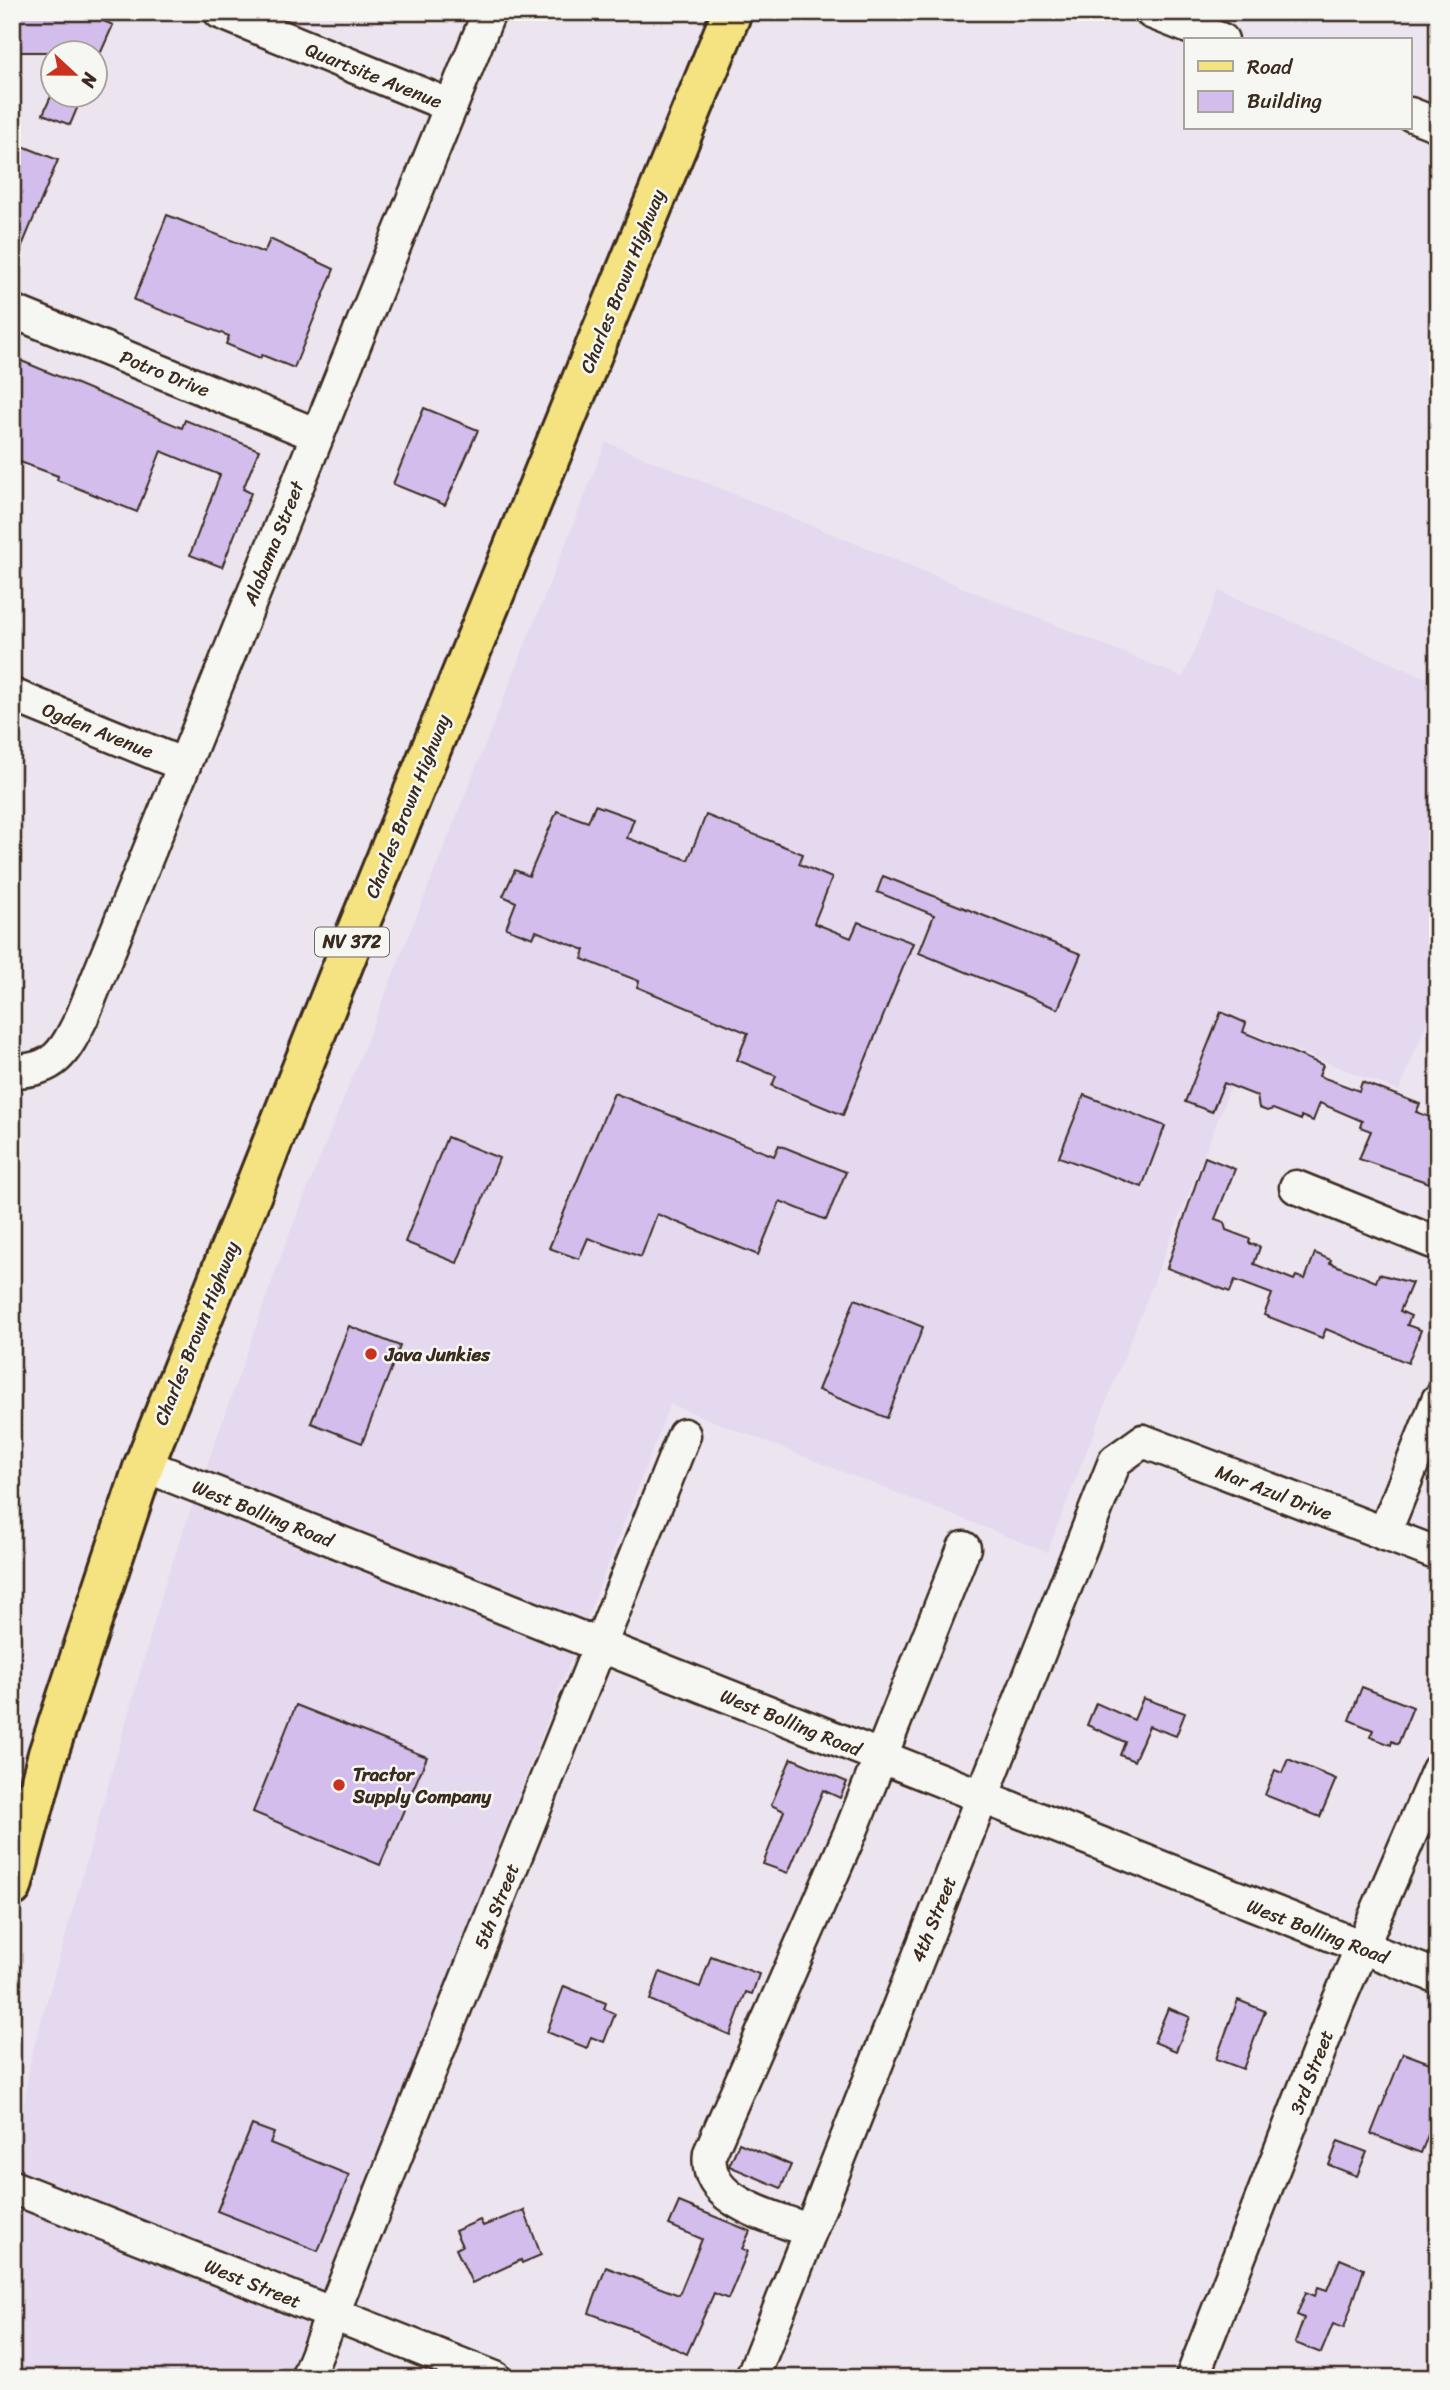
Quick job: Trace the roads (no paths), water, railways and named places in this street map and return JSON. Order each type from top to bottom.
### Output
[{"type":"main road","name":"Charles Brown Highway","points":[[12,1887],[48,1754],[144,1465],[351,945],[732,12]]},
{"type":"street","name":"Quartsite Avenue","points":[[220,12],[451,106]]},
{"type":"street","name":"Alabama Street","points":[[12,1071],[38,1070],[47,1066],[67,1048],[82,1017],[489,12]]},
{"type":"street","points":[[1151,12],[1217,38]]},
{"type":"street","points":[[1412,115],[1438,125]]},
{"type":"street","name":"Potro Drive","points":[[12,311],[317,435]]},
{"type":"street","name":"Ogden Avenue","points":[[12,695],[184,765]]},
{"type":"street","points":[[1296,1188],[1438,1244]]},
{"type":"street","points":[[1384,1534],[1438,1400]]},
{"type":"street","name":"5th Street","points":[[307,2378],[684,1435]]},
{"type":"street","name":"Mar Azul Drive","points":[[1115,1461],[1143,1441],[1438,1554]]},
{"type":"street","name":"4th Street","points":[[752,2378],[1115,1461]]},
{"type":"street","name":"West Bolling Road","points":[[144,1465],[1438,1978]]},
{"type":"street","points":[[810,2231],[737,2201],[716,2186],[708,2168],[709,2153],[850,1831],[964,1548]]},
{"type":"street","name":"3rd Street","points":[[1192,2378],[1332,2018],[1438,1770]]},
{"type":"street","name":"West Street","points":[[12,2187],[495,2378]]},
{"type":"place","name":"Java Junkies","points":[[371,1354]]},
{"type":"place","name":"Tractor Supply Company","points":[[339,1785]]}]
